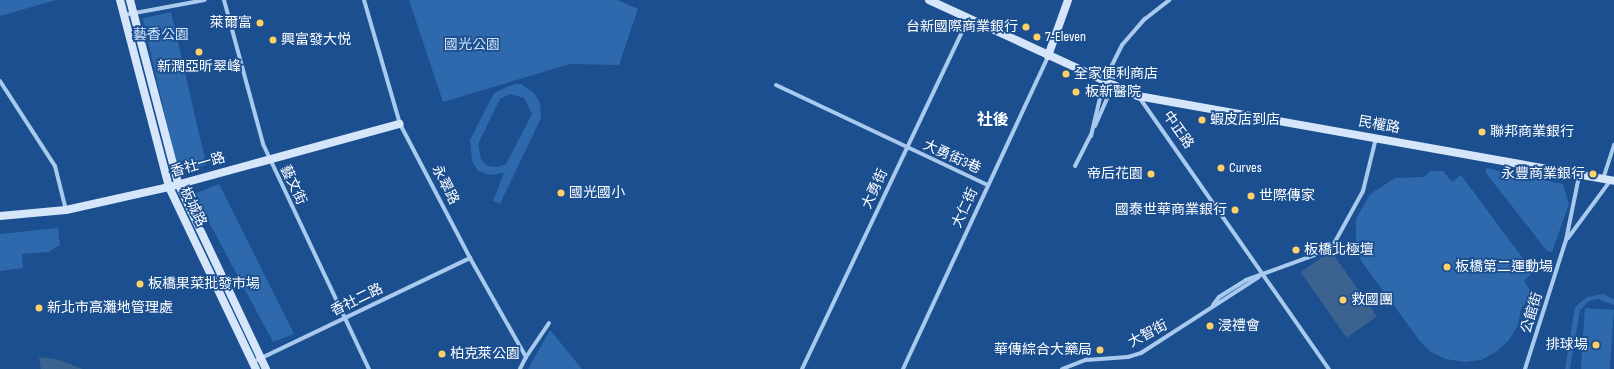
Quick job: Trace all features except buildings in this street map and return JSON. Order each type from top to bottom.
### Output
[{"type":"street","name":"板城路","points":[[120,0],[169,187],[255,366]]},
{"type":"street","name":"板城路","points":[[130,0],[178,183],[266,369]]},
{"type":"street","points":[[124,16],[205,0]]},
{"type":"street","name":"藝文街","points":[[224,0],[269,158],[369,369]]},
{"type":"street","name":"永翠路","points":[[364,0],[400,124],[470,258],[526,357]]},
{"type":"street","name":"中正路","points":[[929,0],[1048,56],[1114,84],[1138,96],[1329,369]]},
{"type":"street","points":[[1048,56],[1068,0]]},
{"type":"street","points":[[1091,136],[1104,81],[1122,45],[1145,19],[1169,0]]},
{"type":"street","name":"大勇街","points":[[802,369],[968,19]]},
{"type":"street","name":"大仁街","points":[[903,369],[1048,56]]},
{"type":"street","points":[[0,81],[55,166],[66,210]]},
{"type":"street","points":[[1075,166],[1091,136],[1114,84]]},
{"type":"street","name":"大勇街3巷","points":[[776,85],[843,118],[988,185]]},
{"type":"street","name":"民權路","points":[[1138,96],[1579,176],[1609,180]]},
{"type":"street","name":"香社一路","points":[[0,216],[66,210],[169,187],[178,183],[269,158],[400,124]]},
{"type":"street","name":"大智街","points":[[1062,369],[1086,360],[1128,357],[1141,353],[1213,305],[1225,301],[1262,275],[1331,248],[1363,191],[1376,138]]},
{"type":"street","points":[[1566,240],[1609,180],[1614,145]]},
{"type":"street","points":[[1566,240],[1579,176]]},
{"type":"street","name":"公館街","points":[[1525,369],[1566,240]]},
{"type":"street","name":"香社二路","points":[[255,366],[261,358],[470,258]]},
{"type":"street","points":[[520,369],[526,357],[549,323]]},
{"type":"green space","points":[[0,0],[56,0],[0,16]]},
{"type":"green space","name":"國光公園","points":[[409,0],[617,0],[638,9],[619,65],[570,64],[443,102]]},
{"type":"green space","name":"藝香公園","points":[[171,12],[206,165],[178,171],[143,19]]},
{"type":"green space","points":[[514,84],[521,84],[534,93],[540,103],[541,118],[500,204],[493,201],[504,173],[490,175],[478,171],[472,161],[470,140],[494,93]],"holes":[[[510,94],[524,98],[532,114],[506,164],[498,167],[488,166],[481,160],[478,144],[500,99]]]},
{"type":"green space","points":[[1486,168],[1563,184],[1569,204],[1552,252],[1547,251],[1486,173]]},
{"type":"green space","name":"板橋第二運動場","points":[[1430,171],[1443,171],[1452,182],[1461,175],[1533,272],[1524,281],[1532,293],[1521,309],[1518,325],[1509,340],[1496,352],[1481,360],[1464,362],[1446,359],[1431,352],[1419,340],[1362,262],[1356,249],[1356,219],[1370,194],[1395,178],[1424,177]]},
{"type":"green space","points":[[219,184],[294,334],[273,342],[194,194]]},
{"type":"green space","points":[[58,228],[60,245],[48,252],[22,254],[23,268],[0,271],[0,234]]},
{"type":"green space","points":[[1603,294],[1614,299],[1614,305],[1598,299],[1589,301],[1580,310],[1570,369],[1565,369],[1575,307],[1587,297]]},
{"type":"green space","name":"排球場","points":[[1585,308],[1614,310],[1610,369],[1581,369]]},
{"type":"green space","points":[[550,330],[582,369],[528,369]]},
{"type":"shaded area","name":"救國團","points":[[1331,251],[1377,317],[1347,338],[1301,272]]},
{"type":"shaded area","points":[[39,357],[56,359],[83,369],[41,369]]},
{"type":"place","name":"萊爾富","points":[[260,23]]},
{"type":"place","name":"台新國際商業銀行","points":[[1026,27]]},
{"type":"place","name":"7-Eleven","points":[[1037,37]]},
{"type":"place","name":"興富發大悦","points":[[273,40]]},
{"type":"place","name":"新潤亞昕翠峰","points":[[199,52]]},
{"type":"place","name":"全家便利商店","points":[[1066,74]]},
{"type":"place","name":"板新醫院","points":[[1076,92]]},
{"type":"place","name":"蝦皮店到店","points":[[1202,120]]},
{"type":"place","name":"聯邦商業銀行","points":[[1482,132]]},
{"type":"place","name":"Curves","points":[[1221,168]]},
{"type":"place","name":"帝后花園","points":[[1151,174]]},
{"type":"place","name":"永豐商業銀行","points":[[1593,174]]},
{"type":"place","name":"國光國小","points":[[561,193]]},
{"type":"place","name":"世際傳家","points":[[1251,196]]},
{"type":"place","name":"國泰世華商業銀行","points":[[1235,210]]},
{"type":"place","name":"板橋北極壇","points":[[1296,250]]},
{"type":"place","name":"板橋第二運動場","points":[[1447,267]]},
{"type":"place","name":"板橋果菜批發市場","points":[[140,284]]},
{"type":"place","name":"救國團","points":[[1343,300]]},
{"type":"place","name":"新北市高灘地管理處","points":[[39,308]]},
{"type":"place","name":"浸禮會","points":[[1210,326]]},
{"type":"place","name":"排球場","points":[[1596,345]]},
{"type":"place","name":"華傳綜合大藥局","points":[[1100,350]]},
{"type":"place","name":"柏克萊公園","points":[[442,354]]},
{"type":"district","name":"社後","points":[[993,121]]}]
